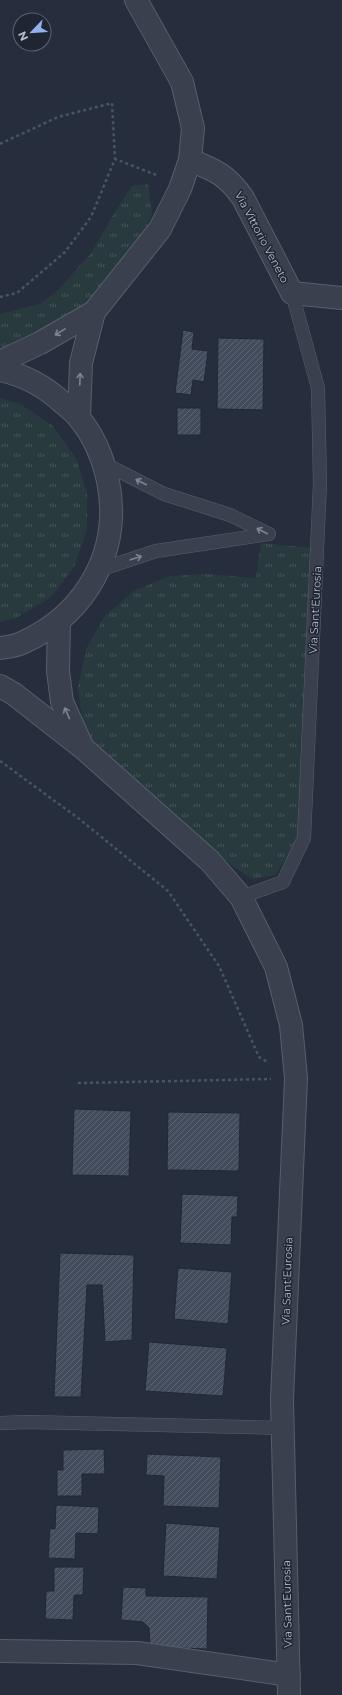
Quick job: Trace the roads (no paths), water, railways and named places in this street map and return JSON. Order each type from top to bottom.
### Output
[{"type":"street","points":[[0,362],[40,344],[94,312],[160,229],[180,189],[190,160],[193,128],[182,82],[136,0]]},
{"type":"street","name":"Via Vittorio Veneto","points":[[190,160],[222,175],[234,185],[243,198],[292,293]]},
{"type":"street","points":[[292,293],[342,298]]},
{"type":"street","points":[[79,418],[81,363],[94,312]]},
{"type":"street","points":[[0,370],[13,373],[49,391],[79,418],[94,440],[104,464],[112,499],[110,536],[99,570],[82,598],[60,621],[23,643],[0,648]]},
{"type":"street","name":"Via Sant'Eurosia","points":[[60,621],[58,671],[62,702],[83,748]]},
{"type":"street","name":"Via Sant'Eurosia","points":[[0,686],[14,694],[83,748],[210,861],[241,897],[276,967],[291,1025],[296,1078],[282,1399],[289,1685],[137,1652],[0,1651]]},
{"type":"lane","name":"Via Sant'Eurosia","points":[[241,897],[283,882],[304,838],[320,491],[320,459],[318,388],[292,293]]},
{"type":"lane","points":[[99,570],[156,552],[269,534],[230,515],[164,494],[104,464]]},
{"type":"lane","points":[[0,1423],[28,1422],[283,1428]]}]
